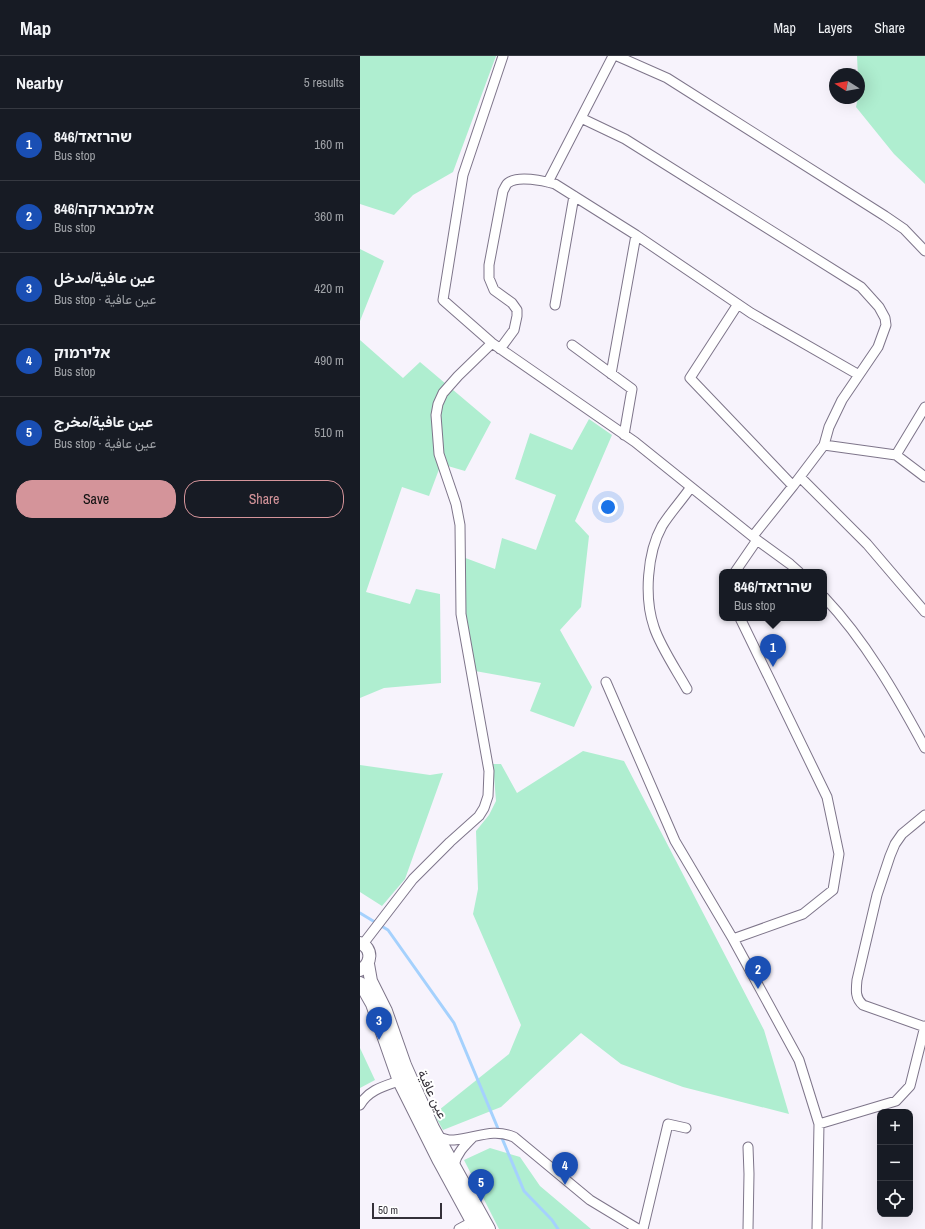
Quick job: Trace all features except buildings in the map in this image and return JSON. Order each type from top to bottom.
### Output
[{"type":"main road","name":"عين عافية","points":[[362,943],[369,952],[370,957],[364,967],[386,1011],[405,1065],[438,1137],[489,1229]]},
{"type":"main road","name":"عين عافية","points":[[360,983],[374,1011],[399,1081],[439,1161],[474,1225]]},
{"type":"street","points":[[503,56],[463,175],[443,300],[492,343],[624,435],[796,569]]},
{"type":"street","points":[[548,182],[613,56]]},
{"type":"street","points":[[617,56],[667,78],[885,216],[904,229],[925,251]]},
{"type":"street","points":[[581,118],[625,139],[861,287],[879,307],[885,318],[886,325],[878,347],[842,400],[829,427],[824,446],[755,538],[737,569]]},
{"type":"street","points":[[500,349],[514,330],[518,316],[517,310],[512,303],[494,290],[489,278],[489,265],[503,191],[508,183],[513,180],[522,179],[555,184],[636,235],[738,304],[859,375]]},
{"type":"street","points":[[555,305],[574,196]]},
{"type":"street","points":[[611,374],[636,235]]},
{"type":"street","points":[[738,304],[690,378],[793,486]]},
{"type":"street","points":[[362,943],[413,878],[479,816],[484,808],[488,796],[489,771],[461,614],[460,525],[456,504],[439,454],[436,415],[438,404],[443,393],[492,343]]},
{"type":"street","points":[[572,345],[632,390],[624,435]]},
{"type":"street","points":[[896,455],[925,407]]},
{"type":"street","points":[[824,446],[896,455],[925,477]]},
{"type":"street","points":[[800,477],[867,544],[925,612]]},
{"type":"street","points":[[687,689],[654,628],[650,613],[649,575],[651,555],[663,526],[691,487]]},
{"type":"street","points":[[827,600],[838,612],[862,644],[925,748]]},
{"type":"street","points":[[733,940],[803,914],[827,895],[833,890],[839,854],[827,797],[741,621]]},
{"type":"street","points":[[606,682],[675,841],[733,940],[799,1060],[819,1124],[817,1229]]},
{"type":"street","points":[[819,1124],[896,1101],[910,1086],[925,1026],[863,1005],[857,997],[856,990],[877,895],[890,856],[895,844],[902,834],[925,815]]},
{"type":"street","points":[[360,1105],[363,1099],[369,1094],[399,1081]]},
{"type":"street","points":[[643,1229],[668,1124],[686,1128]]},
{"type":"street","points":[[438,1137],[449,1140],[473,1137],[493,1132],[504,1133],[514,1137],[590,1200],[638,1229]]},
{"type":"street","points":[[454,1165],[459,1152],[473,1137]]},
{"type":"street","points":[[748,1147],[750,1174],[748,1229]]},
{"type":"street","points":[[459,1229],[474,1225]]},
{"type":"green space","points":[[360,56],[496,56],[453,172],[413,195],[394,215],[360,204]]},
{"type":"green space","points":[[857,56],[925,56],[925,184],[894,154],[856,107],[857,104],[865,104],[865,68],[858,68]]},
{"type":"green space","points":[[360,249],[384,261],[360,321]]},
{"type":"green space","points":[[360,340],[403,378],[420,362],[491,422],[465,471],[441,464],[429,496],[402,487],[366,592],[410,604],[416,589],[440,594],[441,683],[384,688],[360,698]]},
{"type":"green space","points":[[589,419],[612,435],[575,521],[589,536],[581,607],[560,630],[592,687],[574,727],[530,711],[541,683],[475,671],[469,654],[460,556],[495,569],[502,538],[536,550],[556,495],[515,479],[530,433],[572,450]]},
{"type":"green space","points":[[583,751],[624,761],[764,1030],[789,1114],[683,1087],[621,1064],[581,1033],[501,1107],[443,1130],[434,1114],[509,1054],[521,1025],[473,914],[478,889],[476,831],[489,815],[496,801],[493,764],[501,764],[517,793]]},
{"type":"green space","points":[[360,765],[430,775],[443,773],[405,879],[382,906],[360,892]]},
{"type":"green space","points":[[360,1048],[375,1080],[360,1088]]},
{"type":"green space","points":[[490,1148],[520,1157],[540,1186],[591,1229],[499,1229],[464,1160]]},
{"type":"waterway","points":[[360,913],[388,930],[454,1023],[524,1191],[552,1220],[558,1229]]},
{"type":"place","name":"846/שהרזאד","points":[[773,667]]},
{"type":"place","name":"אלמבארקה/846","points":[[758,989]]},
{"type":"place","name":"عين عافية/مدخل","points":[[379,1040]]},
{"type":"place","name":"אלירמוק","points":[[565,1185]]},
{"type":"place","name":"عين عافية/مخرج","points":[[481,1202]]}]
